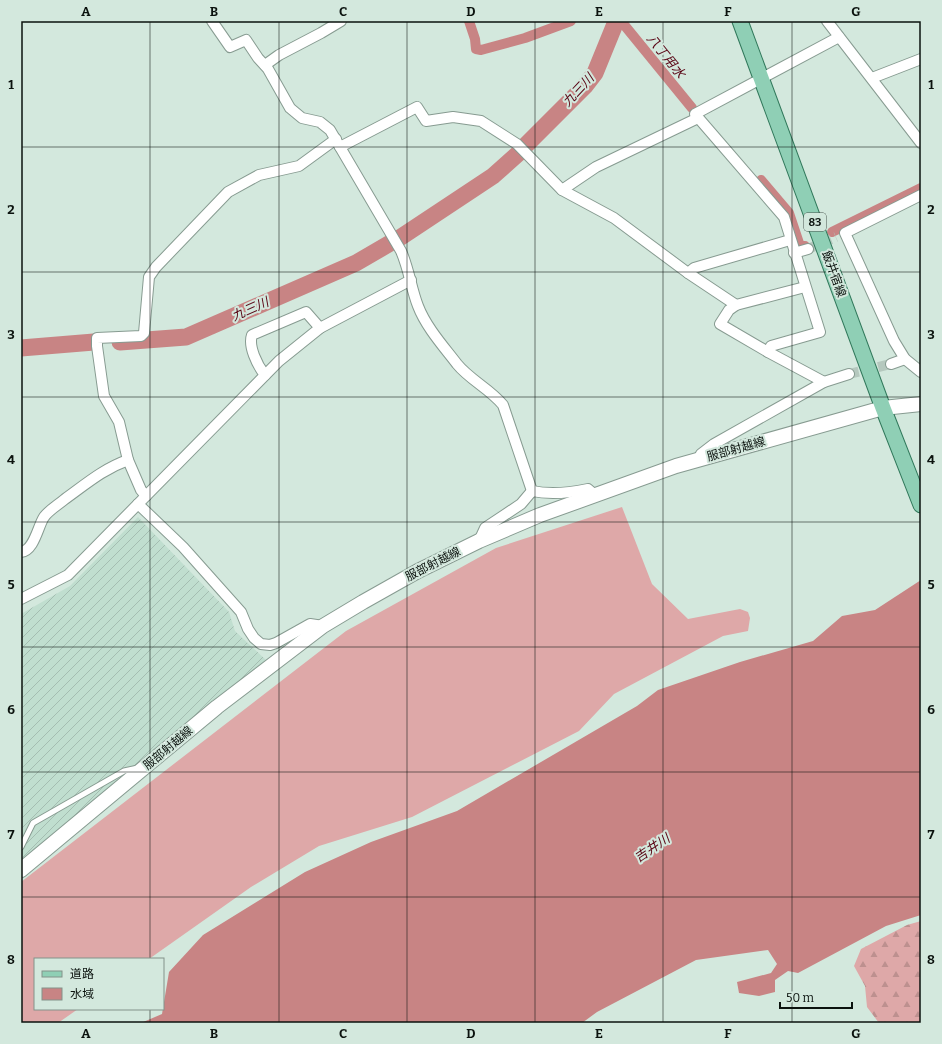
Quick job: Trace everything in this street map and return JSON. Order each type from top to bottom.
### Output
[{"type":"main road","name":"飯井宿線","points":[[740,21],[762,77],[883,408],[921,505]]},
{"type":"main road","name":"服部射越線","points":[[21,870],[217,707],[323,626],[418,571],[479,541],[595,494],[698,460],[883,408],[921,404]]},
{"type":"street","points":[[212,21],[230,47],[246,40],[265,65],[290,108],[302,118],[326,126],[338,143],[401,251],[408,266],[418,307],[444,347],[459,366],[494,395],[503,405],[532,491]]},
{"type":"street","points":[[265,65],[278,54],[321,33],[341,21]]},
{"type":"street","points":[[827,21],[921,143]]},
{"type":"street","points":[[768,352],[771,346],[820,332],[794,253],[784,217],[695,114],[839,37]]},
{"type":"street","points":[[872,78],[921,60]]},
{"type":"street","points":[[146,496],[141,490],[128,460],[119,422],[104,396],[96,346],[98,338],[141,336],[144,333],[149,277],[156,267],[228,192],[259,175],[299,166],[338,143],[417,107],[426,121],[453,118],[481,121],[517,144],[562,190],[614,218],[688,273],[736,305]]},
{"type":"street","points":[[562,190],[596,168],[698,118]]},
{"type":"street","points":[[921,195],[840,235],[894,341],[905,359],[921,372]]},
{"type":"street","points":[[688,273],[694,268],[790,240]]},
{"type":"street","points":[[794,253],[808,249]]},
{"type":"street","points":[[21,599],[68,575],[279,361],[320,328],[411,280]]},
{"type":"street","points":[[805,287],[736,305],[729,310],[720,324],[824,382]]},
{"type":"street","points":[[265,375],[259,368],[250,341],[252,335],[306,312],[320,328]]},
{"type":"street","points":[[891,364],[905,359]]},
{"type":"street","points":[[698,460],[701,454],[714,444],[824,382],[850,374]]},
{"type":"street","points":[[21,552],[24,552],[30,546],[44,517],[52,510],[101,472],[128,460]]},
{"type":"street","points":[[532,491],[547,494],[588,489],[595,494]]},
{"type":"street","points":[[479,541],[485,528],[521,504],[532,491]]},
{"type":"street","points":[[138,504],[183,547],[241,612],[254,638],[261,644],[270,645],[276,643],[310,624],[323,626]]},
{"type":"lane","points":[[21,847],[33,823],[124,771],[147,766]]},
{"type":"shaded area","points":[[138,517],[229,612],[235,631],[267,661],[21,861],[21,614],[70,586]]},
{"type":"green space","points":[[622,507],[652,584],[688,619],[740,609],[748,612],[750,618],[748,631],[723,636],[614,694],[579,731],[412,817],[319,846],[251,887],[150,958],[34,958],[34,1010],[77,1010],[58,1023],[21,1023],[21,882],[346,631],[496,548]]},
{"type":"green space","points":[[921,921],[921,1023],[879,1023],[867,1007],[865,986],[854,966],[861,949],[907,925]]},
{"type":"water","name":"吉井川","points":[[921,580],[921,915],[886,926],[798,973],[788,971],[775,980],[775,992],[759,996],[739,993],[737,982],[771,973],[777,964],[768,950],[696,960],[597,1012],[582,1023],[141,1023],[162,1014],[164,1010],[169,972],[203,935],[305,872],[371,842],[457,811],[637,706],[658,690],[740,662],[813,641],[842,616],[875,610]]},
{"type":"waterway","name":"八丁用水","points":[[469,21],[475,39],[476,49],[481,50],[525,38],[571,21]]},
{"type":"waterway","name":"八丁用水","points":[[621,21],[692,108]]},
{"type":"waterway","name":"九三川","points":[[525,146],[585,86],[595,73],[615,24]]},
{"type":"waterway","name":"九三川","points":[[398,239],[493,176],[521,151]]},
{"type":"waterway","name":"八丁用水","points":[[761,180],[789,213],[800,246],[805,246]]},
{"type":"waterway","name":"八丁用水","points":[[832,232],[921,188]]},
{"type":"waterway","name":"九三川","points":[[120,342],[186,337],[356,263],[392,242]]},
{"type":"waterway","name":"九三川","points":[[21,348],[94,342]]},
{"type":"tunnel","points":[[808,249],[836,237]]},
{"type":"tunnel","points":[[849,374],[891,364]]}]
